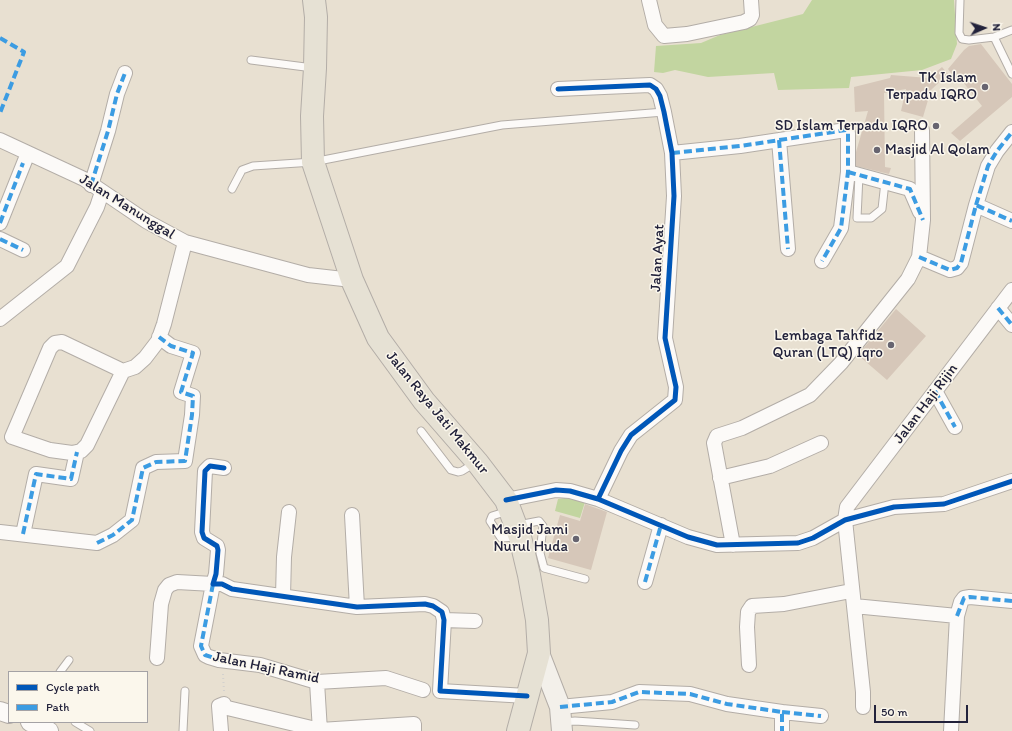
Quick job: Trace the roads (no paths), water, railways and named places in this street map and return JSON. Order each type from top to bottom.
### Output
[{"type":"main road","name":"Jalan Raya Jati Makmur","points":[[314,0],[316,17],[312,116],[313,162],[352,280],[378,338],[424,401],[477,462],[513,518],[537,572],[539,653],[518,731]]},
{"type":"main road","points":[[539,653],[561,720]]},
{"type":"street","points":[[649,0],[655,25],[664,36],[668,36],[687,34],[744,22],[752,15],[751,0]]},
{"type":"street","points":[[2,313],[67,266],[97,207],[97,189],[108,131],[117,94],[125,73]]},
{"type":"street","name":"Jalan Ayat","points":[[558,89],[650,85],[656,89],[660,96],[672,153],[674,196],[665,338],[676,387],[675,400],[631,435],[621,451],[598,499]]},
{"type":"street","points":[[672,153],[740,146],[842,129],[846,130],[848,133],[854,174],[841,228],[822,261]]},
{"type":"street","points":[[732,545],[714,443],[717,436],[742,428],[810,395],[841,363],[908,279],[919,257],[924,220],[922,130]]},
{"type":"street","points":[[919,257],[950,270],[957,268],[961,263],[988,166],[997,151],[1012,132]]},
{"type":"street","name":"Jalan Manunggal","points":[[0,140],[66,169],[146,221],[185,242],[308,276],[352,280]]},
{"type":"street","points":[[779,140],[788,249]]},
{"type":"street","points":[[0,223],[28,152]]},
{"type":"street","points":[[854,174],[910,189],[924,220]]},
{"type":"street","points":[[976,205],[1012,221]]},
{"type":"street","points":[[0,239],[23,250]]},
{"type":"street","points":[[123,371],[87,445],[81,451],[72,453],[50,450],[12,436],[50,348],[55,343],[62,342],[123,371],[135,367],[145,358],[159,337],[164,324],[185,242]]},
{"type":"street","name":"Jalan Haji Rijin","points":[[845,520],[847,507],[1012,290]]},
{"type":"street","points":[[998,308],[1012,325]]},
{"type":"street","points":[[0,532],[97,542],[113,536],[132,520],[143,468],[156,462],[185,461],[192,415],[193,396],[181,392],[193,353],[171,346],[159,337]]},
{"type":"street","points":[[935,391],[955,427]]},
{"type":"street","points":[[720,478],[770,466],[821,443]]},
{"type":"street","points":[[23,534],[36,474],[71,479],[77,452]]},
{"type":"street","name":"Jalan Haji Ramid","points":[[224,468],[210,466],[205,471],[202,532],[204,538],[217,546],[218,550],[216,574],[201,646],[205,655],[223,661],[260,665],[317,682],[386,678],[423,690]]},
{"type":"street","points":[[513,518],[556,490],[570,491],[598,499],[661,524],[688,537],[717,545],[798,543],[813,538],[845,520],[894,507],[944,504],[1012,481]]},
{"type":"street","points":[[283,596],[284,557],[289,512]]},
{"type":"street","points":[[352,515],[357,607]]},
{"type":"street","points":[[845,520],[863,707]]},
{"type":"street","points":[[645,582],[661,524]]},
{"type":"street","points":[[157,658],[161,604],[165,590],[169,585],[178,582],[219,583],[232,589],[357,607],[425,604],[441,610],[444,620],[440,691],[527,696]]},
{"type":"street","points":[[748,665],[748,612],[752,606],[805,600],[851,591]]},
{"type":"street","points":[[952,731],[957,616],[964,598],[970,597],[1012,601]]},
{"type":"street","points":[[854,606],[957,616]]},
{"type":"street","points":[[444,620],[475,621]]},
{"type":"street","points":[[317,682],[320,730]]},
{"type":"street","points":[[561,720],[639,692],[666,691],[690,694],[727,704],[822,716]]},
{"type":"street","points":[[221,731],[222,705],[320,730],[414,724],[414,731]]},
{"type":"street","points":[[782,712],[782,731]]},
{"type":"street","points":[[32,723],[49,731]]},
{"type":"lane","points":[[960,0],[959,33],[962,38],[969,40],[994,37],[1012,30]]},
{"type":"lane","points":[[994,37],[1012,74]]},
{"type":"lane","points":[[251,60],[315,68]]},
{"type":"lane","points":[[232,189],[242,170],[253,166],[313,162],[502,125],[664,112]]},
{"type":"lane","points":[[854,174],[857,218],[871,218],[882,209],[885,182]]},
{"type":"lane","points":[[421,431],[451,470],[458,472],[462,471],[477,462]]},
{"type":"lane","points":[[537,572],[585,579]]},
{"type":"lane","points":[[61,671],[69,660]]},
{"type":"lane","points":[[183,731],[185,692]]},
{"type":"lane","points":[[561,720],[635,725]]},
{"type":"lane","points":[[77,723],[90,731]]},
{"type":"place","name":"TK Islam Terpadu IQRO","points":[[985,87]]},
{"type":"place","name":"SD Islam Terpadu IQRO","points":[[936,126]]},
{"type":"place","name":"Masjid Al Qolam","points":[[877,150]]},
{"type":"place","name":"Lembaga Tahfidz Quran (LTQ) Iqro","points":[[891,345]]},
{"type":"place","name":"Masjid Jami Nurul Huda","points":[[576,539]]}]
